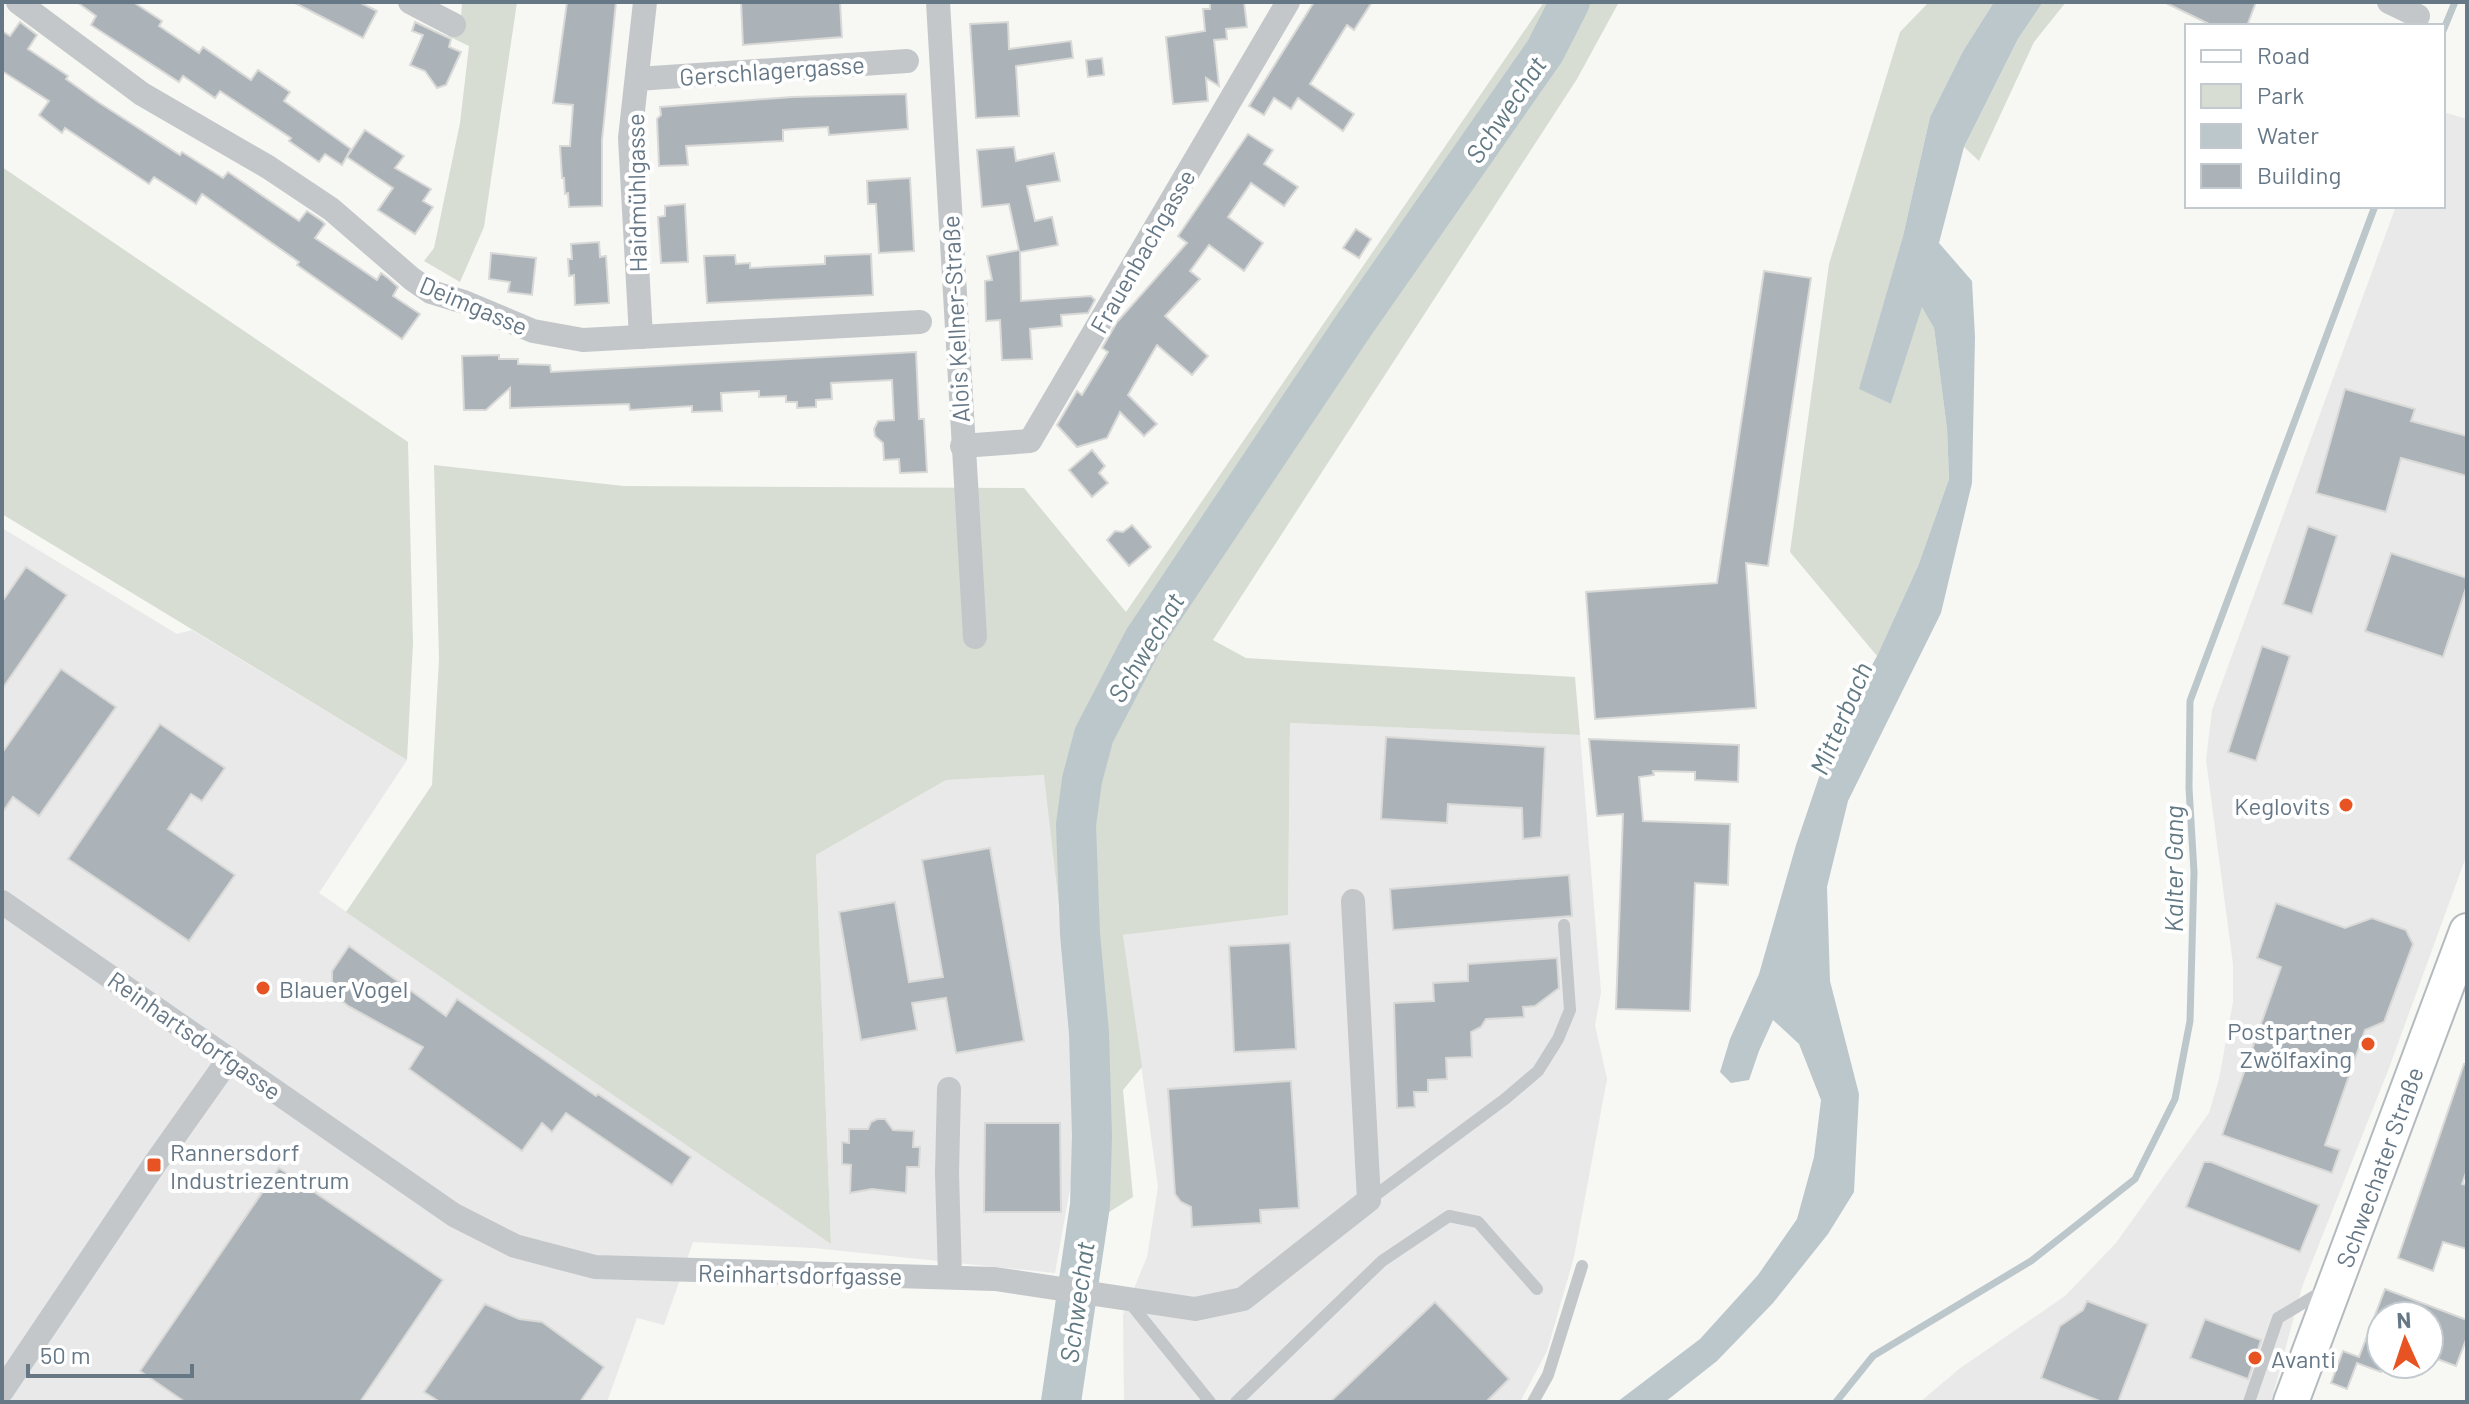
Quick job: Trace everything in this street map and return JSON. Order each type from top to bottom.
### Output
[{"type":"main road","name":"Schwechater Straße","points":[[2291,1402],[2467,931]]},
{"type":"street","name":"Deimgasse","points":[[18,2],[142,94],[268,167],[331,209],[431,292],[464,302],[533,331],[583,340],[920,322]]},
{"type":"street","points":[[410,2],[454,25]]},
{"type":"street","name":"Haidmühlgasse","points":[[641,337],[630,138],[645,2]]},
{"type":"street","name":"Alois Kellner-Straße","points":[[938,2],[975,637]]},
{"type":"street","name":"Frauenbachgasse","points":[[962,446],[1030,441],[1288,2]]},
{"type":"street","points":[[2389,2],[2418,16]]},
{"type":"street","name":"Gerschlagergasse","points":[[637,79],[907,61]]},
{"type":"street","points":[[1353,901],[1369,1200]]},
{"type":"street","name":"Reinhartsdorfgasse","points":[[2,902],[454,1215],[515,1246],[595,1267],[950,1277],[1045,1285],[1195,1309],[1243,1299],[1369,1200]]},
{"type":"street","points":[[2,1391],[229,1059]]},
{"type":"street","points":[[949,1089],[947,1173],[950,1277]]},
{"type":"lane","points":[[1369,1200],[1538,1071],[1558,1039],[1570,1010],[1564,925]]},
{"type":"lane","points":[[1236,1402],[1382,1261],[1449,1216],[1478,1222],[1537,1289]]},
{"type":"lane","points":[[1533,1402],[1548,1375],[1582,1266]]},
{"type":"lane","points":[[2249,1402],[2278,1318],[2336,1283]]},
{"type":"lane","points":[[1114,1295],[1210,1402]]},
{"type":"shaded area","points":[[2445,113],[2467,119],[2467,854],[2389,1068],[2302,1287],[2271,1402],[1920,1402],[1959,1369],[2065,1296],[2116,1243],[2209,1113],[2219,1079],[2233,1002],[2233,964],[2206,760],[2212,710],[2395,208],[2445,208]]},
{"type":"shaded area","points":[[2,528],[177,634],[192,630],[407,760],[319,893],[831,1244],[816,855],[946,780],[1045,775],[1081,1127],[1055,1273],[814,1248],[693,1242],[664,1325],[637,1318],[607,1402],[2,1402]]},
{"type":"shaded area","points":[[1290,723],[1580,735],[1601,992],[1595,1025],[1607,1079],[1574,1257],[1547,1351],[1520,1402],[1124,1402],[1123,1315],[1147,1257],[1158,1187],[1123,935],[1288,915]]},
{"type":"green space","points":[[462,2],[517,2],[484,227],[460,282],[424,261],[434,248],[460,123],[469,46],[448,36],[461,18]]},
{"type":"green space","points":[[1544,2],[1619,2],[1577,79],[1213,640],[1246,658],[1575,677],[1580,735],[1290,723],[1288,915],[1123,935],[1142,1067],[1123,1090],[1133,1197],[1106,1214],[1101,1057],[1063,943],[1044,775],[946,780],[816,855],[831,1244],[346,912],[432,785],[439,659],[434,465],[624,486],[1024,488],[1126,612]]},
{"type":"green space","points":[[1929,2],[1994,2],[1963,51],[1930,117],[1903,236],[1860,389],[1891,404],[1922,305],[1934,328],[1947,429],[1949,479],[1918,566],[1877,656],[1790,552],[1829,264],[1900,32]]},
{"type":"green space","points":[[2043,2],[2066,2],[2034,42],[1979,161],[1964,147],[2018,39]]},
{"type":"green space","points":[[2,167],[408,442],[413,643],[407,760],[2,514]]},
{"type":"water","points":[[1994,2],[2043,2],[2018,39],[1964,147],[1939,243],[1972,281],[1975,337],[1972,483],[1941,613],[1848,801],[1827,887],[1830,981],[1859,1094],[1854,1192],[1828,1234],[1773,1303],[1717,1361],[1665,1402],[1617,1402],[1700,1339],[1758,1275],[1797,1219],[1814,1157],[1821,1100],[1799,1044],[1773,1020],[1749,1080],[1731,1083],[1720,1072],[1730,1039],[1759,974],[1796,845],[1833,736],[1877,656],[1918,566],[1949,479],[1947,429],[1934,328],[1922,307],[1891,404],[1859,389],[1903,236],[1930,117],[1963,51]]},
{"type":"building","points":[[77,2],[133,2],[162,21],[159,26],[199,53],[203,47],[251,80],[258,70],[290,92],[284,101],[351,149],[342,165],[325,154],[319,162],[289,141],[291,138],[220,91],[215,98],[183,76],[179,82],[91,25],[96,16]]},
{"type":"building","points":[[293,2],[359,2],[377,11],[363,38]]},
{"type":"building","points":[[567,2],[616,2],[602,140],[602,206],[569,207],[562,178],[560,146],[570,146],[573,105],[553,103]]},
{"type":"building","points":[[741,2],[840,2],[842,37],[743,45]]},
{"type":"building","points":[[1210,2],[1244,2],[1247,27],[1226,29],[1227,39],[1214,40],[1219,86],[1206,78],[1208,101],[1173,104],[1166,37],[1205,31],[1203,9],[1210,9]]},
{"type":"building","points":[[1314,2],[1372,2],[1354,30],[1347,25],[1310,84],[1354,114],[1343,131],[1298,98],[1291,109],[1274,98],[1264,115],[1249,106]]},
{"type":"building","points":[[2164,2],[2256,2],[2248,24],[2209,24]]},
{"type":"building","points":[[20,22],[37,35],[28,49],[68,76],[66,79],[98,102],[180,155],[182,152],[223,178],[228,172],[299,221],[307,211],[322,221],[325,224],[315,238],[377,280],[381,273],[388,278],[398,287],[393,296],[420,314],[402,339],[202,194],[196,204],[154,177],[149,184],[65,128],[62,133],[39,115],[49,101],[2,71],[2,31],[10,36]]},
{"type":"building","points":[[415,22],[451,39],[449,47],[461,52],[446,85],[437,88],[425,71],[410,65],[423,35],[412,31]]},
{"type":"building","points":[[1008,22],[1009,49],[1071,41],[1073,58],[1016,66],[1019,116],[976,118],[970,24]]},
{"type":"building","points":[[1102,58],[1104,75],[1088,77],[1086,60]]},
{"type":"building","points":[[906,94],[908,129],[829,135],[828,127],[783,130],[783,141],[686,146],[688,165],[659,166],[657,119],[661,115],[660,107],[792,97]]},
{"type":"building","points":[[365,130],[404,156],[395,168],[431,189],[423,201],[433,207],[415,234],[378,210],[393,188],[347,157]]},
{"type":"building","points":[[1248,134],[1273,150],[1264,164],[1298,187],[1284,206],[1251,183],[1228,217],[1263,243],[1244,271],[1209,245],[1190,271],[1200,279],[1165,316],[1208,356],[1192,375],[1157,345],[1128,395],[1157,424],[1144,436],[1120,412],[1107,438],[1077,447],[1057,425],[1077,391],[1082,395],[1108,352],[1102,348],[1117,322],[1187,243],[1178,236]]},
{"type":"building","points":[[1014,147],[1016,161],[1054,153],[1060,181],[1027,186],[1035,221],[1052,217],[1058,245],[1020,252],[1021,301],[1091,296],[1095,300],[1088,313],[1061,315],[1062,326],[1030,329],[1032,359],[1002,360],[1000,320],[986,321],[985,281],[992,280],[987,256],[1019,250],[1009,204],[982,207],[977,150]]},
{"type":"building","points":[[910,178],[914,251],[879,253],[876,204],[868,204],[867,181]]},
{"type":"building","points":[[685,204],[688,262],[661,263],[658,217],[665,216],[665,206]]},
{"type":"building","points":[[1356,229],[1371,239],[1359,258],[1343,248]]},
{"type":"building","points":[[599,242],[600,257],[606,256],[609,303],[575,305],[574,275],[569,276],[571,244]]},
{"type":"building","points":[[491,253],[536,258],[532,295],[508,292],[510,282],[489,279]]},
{"type":"building","points":[[871,254],[873,295],[707,303],[704,256],[735,255],[736,264],[750,263],[750,268],[825,264],[825,256]]},
{"type":"building","points":[[1764,271],[1811,278],[1768,566],[1746,563],[1756,708],[1595,719],[1586,592],[1717,583]]},
{"type":"building","points":[[916,352],[919,419],[924,419],[927,472],[900,473],[899,459],[884,460],[883,443],[875,436],[874,429],[878,421],[894,420],[892,380],[831,383],[832,399],[816,400],[816,407],[797,408],[797,402],[786,402],[786,396],[759,397],[759,391],[721,393],[722,411],[692,412],[692,406],[630,410],[629,404],[510,408],[510,388],[486,410],[464,410],[462,356],[499,355],[499,359],[518,359],[518,364],[550,365],[551,372]]},
{"type":"building","points":[[2345,389],[2415,409],[2411,421],[2467,436],[2467,476],[2401,458],[2386,512],[2316,493]]},
{"type":"building","points":[[1092,450],[1105,466],[1099,473],[1108,483],[1092,497],[1069,470]]},
{"type":"building","points":[[1132,525],[1151,547],[1129,566],[1107,540],[1115,531],[1123,532]]},
{"type":"building","points":[[2308,526],[2337,536],[2312,614],[2283,604]]},
{"type":"building","points":[[2391,553],[2467,578],[2443,657],[2365,631]]},
{"type":"building","points":[[26,567],[67,595],[2,689],[2,602]]},
{"type":"building","points":[[2262,646],[2290,656],[2256,761],[2228,752]]},
{"type":"building","points":[[61,669],[116,707],[39,816],[13,797],[2,813],[2,753]]},
{"type":"building","points":[[160,724],[225,768],[202,801],[191,794],[168,829],[235,875],[189,941],[68,859]]},
{"type":"building","points":[[1386,737],[1545,747],[1541,837],[1523,839],[1522,808],[1448,804],[1447,823],[1381,819]]},
{"type":"building","points":[[1589,739],[1739,745],[1738,782],[1695,780],[1695,772],[1653,771],[1654,775],[1639,777],[1643,821],[1730,824],[1728,885],[1695,883],[1690,1011],[1616,1009],[1623,814],[1597,816]]},
{"type":"building","points":[[990,848],[1024,1041],[956,1053],[946,998],[912,1003],[917,1030],[861,1040],[839,912],[895,902],[909,982],[943,977],[922,860]]},
{"type":"building","points":[[1569,875],[1572,916],[1393,930],[1390,889]]},
{"type":"building","points":[[2276,903],[2345,928],[2372,918],[2406,930],[2413,944],[2384,1022],[2365,1030],[2325,1145],[2340,1150],[2332,1173],[2222,1135],[2281,967],[2257,958]]},
{"type":"building","points":[[1290,943],[1296,1049],[1234,1052],[1229,946]]},
{"type":"building","points":[[349,946],[446,1016],[457,999],[596,1096],[598,1094],[691,1157],[672,1185],[566,1113],[552,1132],[542,1123],[522,1151],[409,1069],[423,1047],[341,1000],[332,982],[332,971]]},
{"type":"building","points":[[1557,958],[1559,988],[1535,1006],[1523,1007],[1524,1017],[1486,1019],[1481,1027],[1471,1032],[1472,1057],[1446,1058],[1447,1079],[1428,1080],[1428,1092],[1414,1092],[1415,1107],[1397,1108],[1394,1003],[1434,1001],[1433,983],[1468,981],[1468,964]]},
{"type":"building","points":[[2464,1064],[2467,1064],[2467,1170],[2462,1184],[2467,1185],[2467,1249],[2443,1242],[2433,1271],[2398,1258]]},
{"type":"building","points":[[1291,1081],[1299,1208],[1260,1210],[1261,1223],[1192,1227],[1191,1207],[1181,1202],[1175,1194],[1168,1089]]},
{"type":"building","points":[[885,1119],[893,1130],[914,1131],[913,1147],[920,1147],[919,1167],[907,1167],[906,1193],[872,1189],[850,1193],[851,1165],[842,1164],[842,1142],[849,1143],[849,1129],[868,1129],[871,1122]]},
{"type":"building","points":[[985,1123],[1060,1123],[1061,1212],[984,1212]]},
{"type":"building","points":[[2204,1162],[2211,1162],[2319,1205],[2300,1252],[2186,1207]]},
{"type":"building","points":[[279,1168],[443,1280],[360,1402],[185,1402],[140,1371]]},
{"type":"building","points":[[2385,1289],[2414,1300],[2381,1300]]},
{"type":"building","points":[[2087,1301],[2148,1324],[2118,1402],[2102,1402],[2041,1378],[2060,1326],[2083,1310]]},
{"type":"building","points":[[1435,1302],[1509,1379],[1486,1402],[1330,1402]]},
{"type":"building","points":[[485,1304],[519,1319],[542,1322],[604,1367],[580,1402],[440,1402],[424,1392]]},
{"type":"building","points":[[2445,1312],[2467,1320],[2467,1337],[2456,1366],[2445,1362]]},
{"type":"building","points":[[2205,1319],[2261,1340],[2248,1379],[2190,1358]]},
{"type":"building","points":[[2365,1341],[2365,1366],[2357,1363],[2347,1389],[2331,1383],[2343,1351],[2359,1357]]},
{"type":"waterway","name":"Schwechat","points":[[1061,1402],[1090,1205],[1092,1136],[1089,1033],[1080,934],[1076,825],[1082,780],[1094,735],[1144,639],[1354,325],[1545,51],[1570,2]]},
{"type":"waterway","name":"Kalter Gang","points":[[2445,26],[2455,2]]},
{"type":"waterway","name":"Kalter Gang","points":[[1836,1402],[1873,1356],[2031,1261],[2135,1179],[2175,1099],[2190,1021],[2194,872],[2189,788],[2190,701],[2374,208]]},
{"type":"place","name":"Keglovits","points":[[2346,805]]},
{"type":"place","name":"Blauer Vogel","points":[[263,988]]},
{"type":"place","name":"Postpartner Zwölfaxing","points":[[2368,1044]]},
{"type":"place","name":"Rannersdorf Industriezentrum","points":[[154,1165]]},
{"type":"place","name":"Avanti","points":[[2255,1358]]},
{"type":"water label","name":"Mitterbach","points":[[1840,718]]}]
